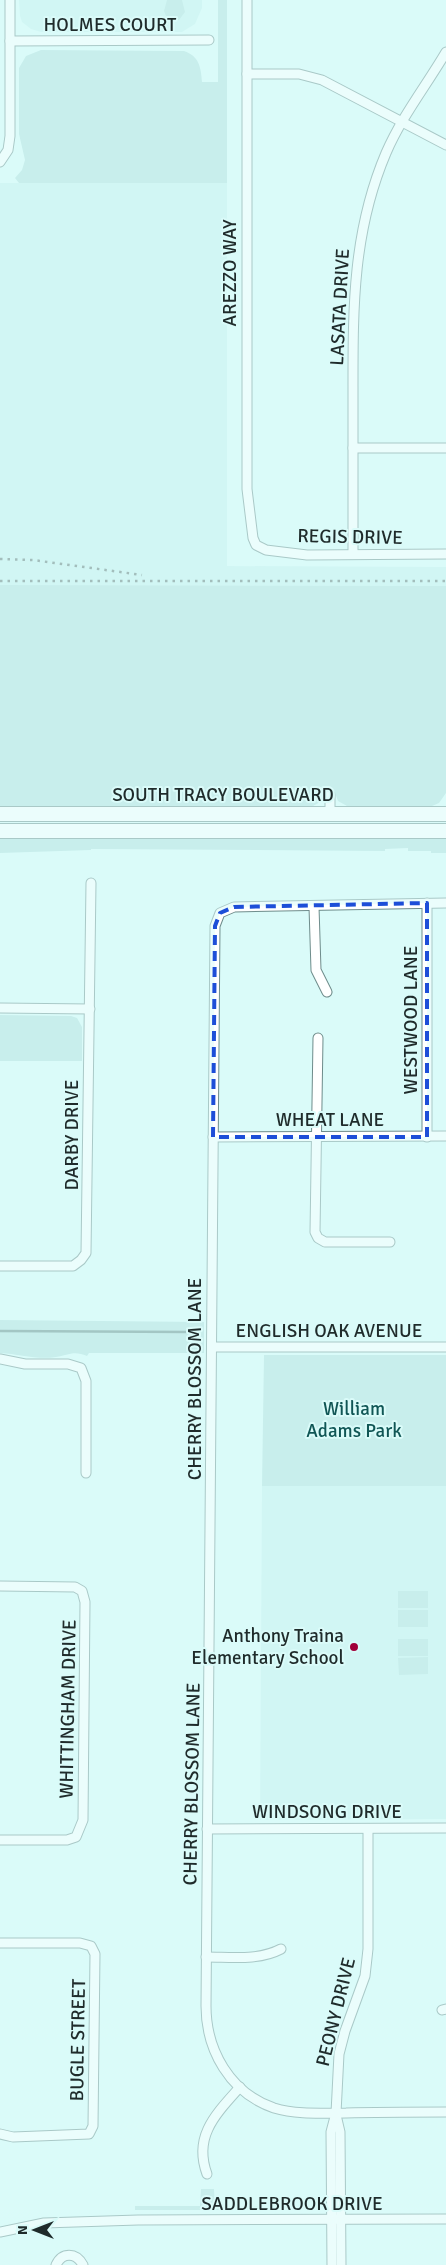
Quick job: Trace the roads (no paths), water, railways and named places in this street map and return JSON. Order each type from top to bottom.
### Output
[{"type":"main road","name":"SOUTH TRACY BOULEVARD","points":[[0,814],[446,814]]},
{"type":"main road","name":"SOUTH TRACY BOULEVARD","points":[[0,831],[446,831]]},
{"type":"street","points":[[0,162],[8,150],[10,136],[10,0]]},
{"type":"street","name":"AREZZO WAY","points":[[247,0],[247,489],[250,522],[256,545]]},
{"type":"street","name":"HOLMES COURT","points":[[10,41],[210,40]]},
{"type":"street","name":"LASATA DRIVE","points":[[353,554],[353,315],[358,250],[378,175],[401,122],[446,52]]},
{"type":"street","points":[[247,74],[291,73],[332,84],[446,145]]},
{"type":"street","points":[[353,448],[446,448]]},
{"type":"street","name":"REGIS DRIVE","points":[[256,545],[266,550],[307,555],[446,554]]},
{"type":"street","points":[[330,795],[330,814]]},
{"type":"street","name":"DARBY DRIVE","points":[[0,1266],[68,1266],[81,1260],[88,1248],[91,883]]},
{"type":"street","name":"CHERRY BLOSSOM LANE","points":[[446,903],[363,903],[314,907],[234,907],[220,913],[215,926],[206,1957],[206,2021],[208,2035],[219,2062],[240,2087],[273,2108],[300,2113],[446,2112]]},
{"type":"street","name":"WESTWOOD LANE","points":[[427,903],[427,1137]]},
{"type":"street","points":[[314,907],[315,964],[320,981],[327,992]]},
{"type":"street","points":[[0,1008],[90,1009]]},
{"type":"street","points":[[318,1038],[315,1232],[318,1238],[325,1242],[390,1242]]},
{"type":"street","name":"WHEAT LANE","points":[[213,1137],[446,1136]]},
{"type":"street","name":"ENGLISH OAK AVENUE","points":[[212,1347],[446,1347]]},
{"type":"street","points":[[0,1360],[25,1364],[68,1364],[81,1368],[86,1381],[86,1473]]},
{"type":"street","name":"WHITTINGHAM DRIVE","points":[[0,1586],[75,1587],[82,1591],[86,1602],[83,1820],[81,1827],[76,1837],[67,1840],[0,1840]]},
{"type":"street","name":"WINDSONG DRIVE","points":[[207,1829],[446,1828]]},
{"type":"street","name":"PEONY DRIVE","points":[[332,2265],[340,2132],[336,2113],[339,2054],[344,2031],[365,1976],[368,1949],[368,1829]]},
{"type":"street","name":"BUGLE STREET","points":[[0,1943],[80,1943],[90,1946],[95,1954],[93,2126],[89,2134],[13,2137],[0,2134]]},
{"type":"street","points":[[206,1957],[255,1957],[272,1954],[281,1949]]},
{"type":"street","points":[[207,2174],[202,2154],[206,2135],[218,2112],[240,2087]]},
{"type":"street","name":"SADDLEBROOK DRIVE","points":[[0,2232],[44,2223],[138,2220],[446,2219]]},
{"type":"street","name":"PEONY DRIVE","points":[[336,2220],[341,2265]]},
{"type":"street","points":[[56,2265],[60,2258],[69,2255],[78,2258],[83,2265]]},
{"type":"waterway","points":[[0,1331],[189,1332]]},
{"type":"railway","points":[[0,559],[33,560],[142,575]]},
{"type":"railway","points":[[0,581],[446,581]]},
{"type":"place","name":"Anthony Traina Elementary School","points":[[354,1647]]},
{"type":"park label","name":"William Adams Park","points":[[354,1420]]}]
